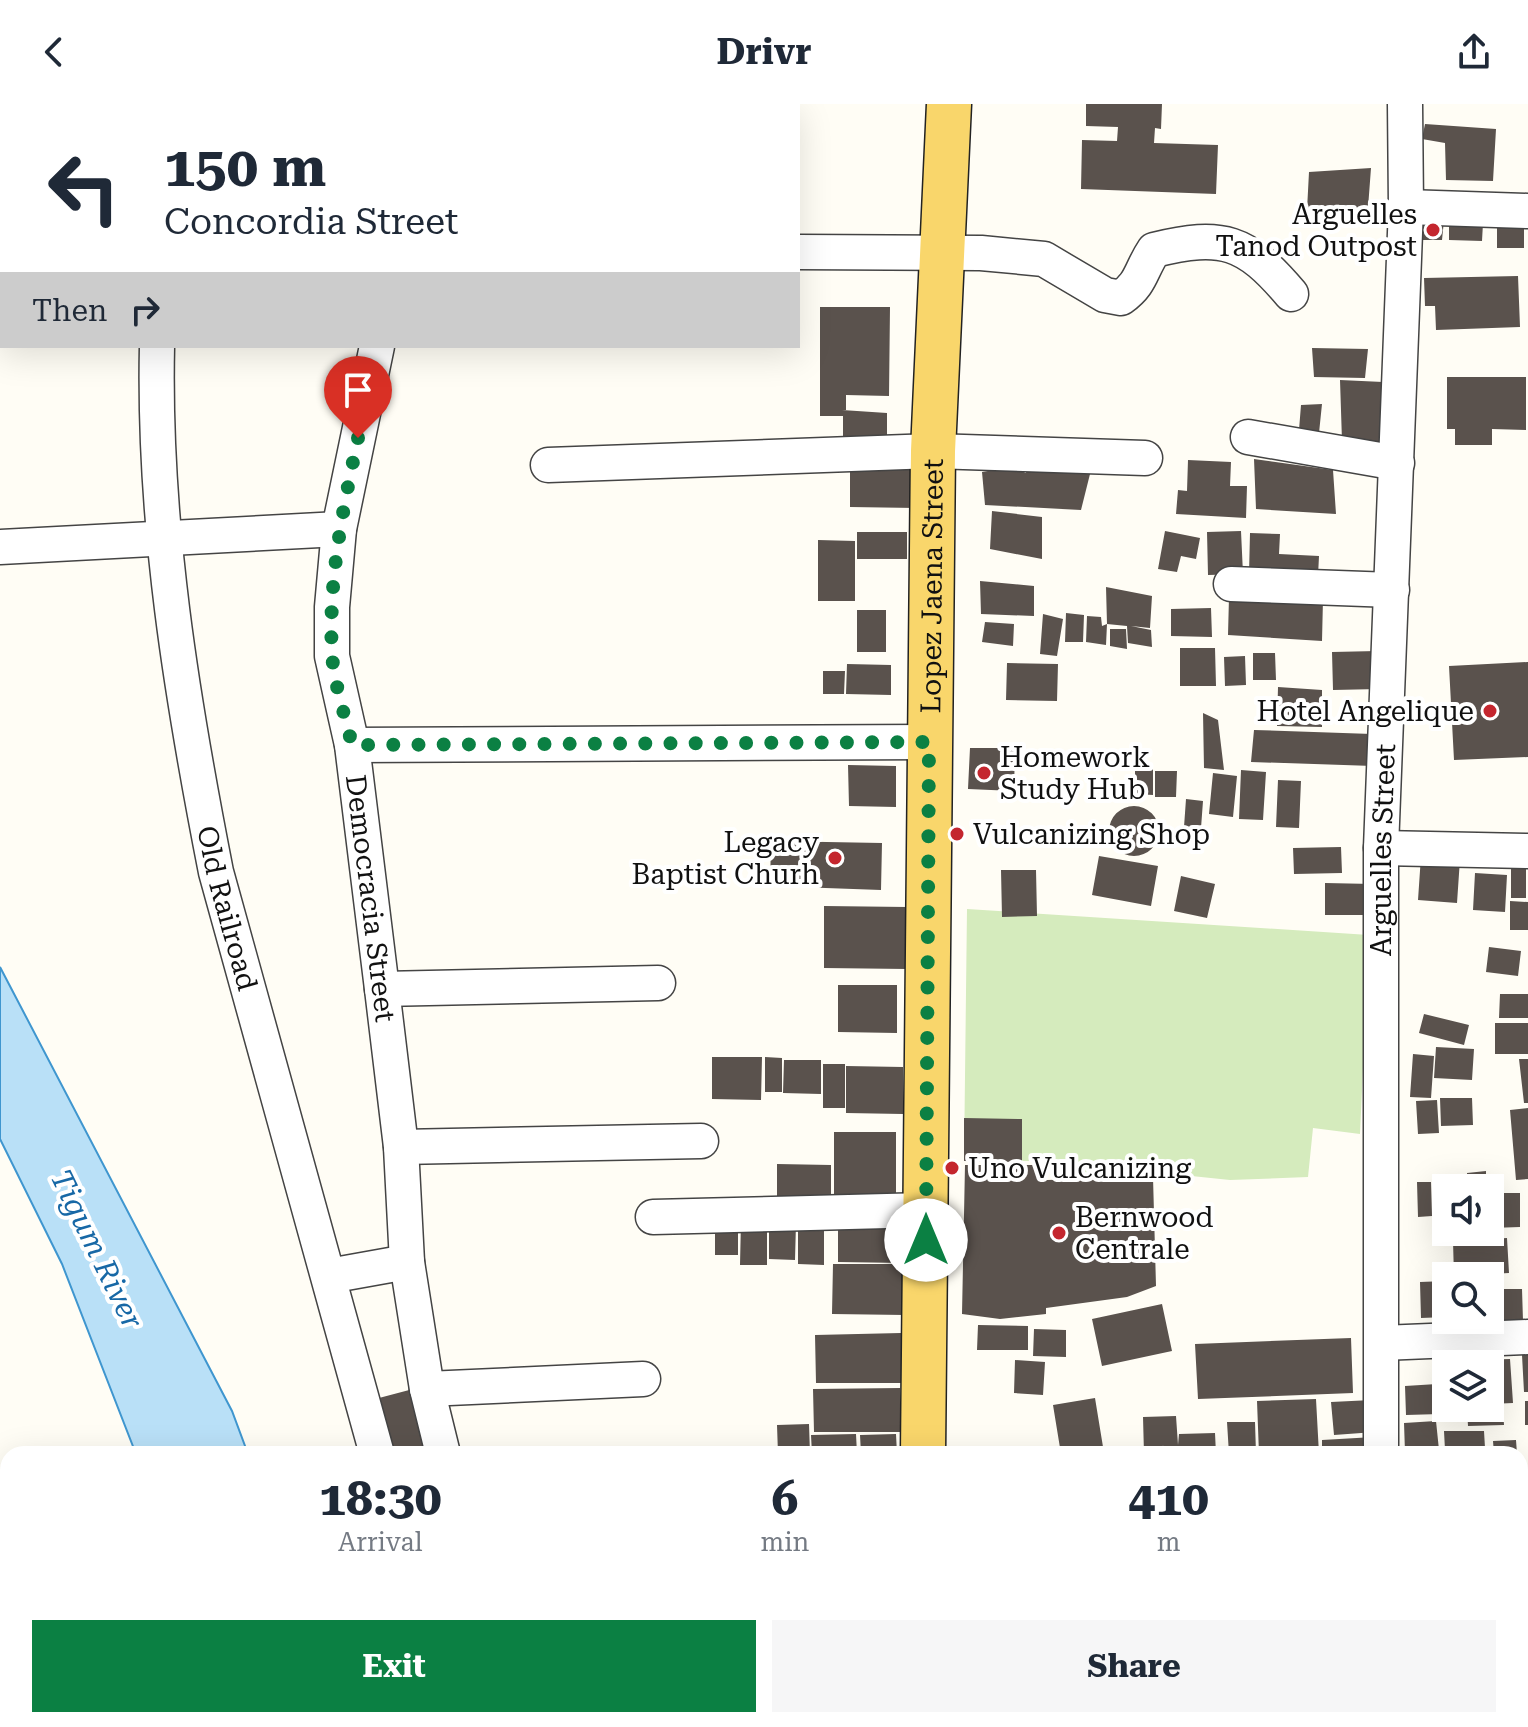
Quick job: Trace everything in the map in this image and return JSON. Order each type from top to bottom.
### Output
[{"type":"main road","name":"Lopez Jaena Street","points":[[923,1446],[933,451],[949,104]]},
{"type":"street","name":"Arguelles Street","points":[[1381,1446],[1381,848],[1406,207],[1405,104]]},
{"type":"street","points":[[1406,207],[1528,211]]},
{"type":"street","points":[[800,252],[942,253],[1044,259],[1105,295],[1121,298],[1137,287],[1143,267],[1154,250],[1216,243],[1248,250],[1291,294]]},
{"type":"street","name":"Old Railroad","points":[[157,348],[155,412],[162,536],[199,784],[216,872],[375,1446]]},
{"type":"street","name":"Democracia Street","points":[[377,348],[339,529],[332,656],[352,745],[401,1147],[407,1262],[427,1389],[441,1446]]},
{"type":"street","points":[[1248,437],[1397,463]]},
{"type":"street","points":[[548,465],[933,451],[1145,458]]},
{"type":"street","points":[[0,547],[339,529]]},
{"type":"street","points":[[1231,584],[1392,590]]},
{"type":"street","points":[[352,745],[929,742]]},
{"type":"street","points":[[1381,848],[1528,851]]},
{"type":"street","points":[[382,989],[658,983]]},
{"type":"street","points":[[401,1147],[701,1141]]},
{"type":"street","points":[[653,1217],[926,1210]]},
{"type":"street","points":[[329,1276],[407,1262]]},
{"type":"street","points":[[1382,1343],[1528,1337]]},
{"type":"street","points":[[427,1389],[643,1379]]},
{"type":"green space","points":[[967,909],[1369,935],[1360,1134],[1313,1128],[1308,1177],[1230,1180],[1153,1172],[1050,1175],[1050,1161],[964,1161]]},
{"type":"water","name":"Tigum River","points":[[0,967],[232,1411],[245,1446],[133,1446],[62,1264],[0,1139]]},
{"type":"building","points":[[1086,104],[1162,104],[1161,129],[1155,128],[1154,143],[1218,145],[1216,194],[1081,189],[1082,140],[1117,141],[1118,127],[1086,126]]},
{"type":"building","points":[[1425,124],[1496,129],[1493,181],[1446,180],[1445,143],[1422,139]]},
{"type":"building","points":[[1371,168],[1368,208],[1307,210],[1309,172]]},
{"type":"building","name":"Arguelles Tanod Outpost","points":[[1444,220],[1442,240],[1422,240],[1423,221]]},
{"type":"building","points":[[1449,223],[1483,223],[1482,241],[1449,240]]},
{"type":"building","points":[[1497,227],[1524,227],[1524,248],[1497,248]]},
{"type":"building","points":[[1518,276],[1520,327],[1436,330],[1435,306],[1425,306],[1424,278]]},
{"type":"building","points":[[820,307],[890,307],[889,396],[846,395],[846,410],[842,410],[887,413],[887,438],[843,437],[843,416],[820,416]]},
{"type":"building","points":[[1312,348],[1368,349],[1365,378],[1314,377]]},
{"type":"building","points":[[1447,377],[1526,377],[1526,430],[1492,429],[1492,445],[1455,445],[1455,429],[1447,429]]},
{"type":"building","points":[[1340,380],[1383,382],[1383,444],[1342,441]]},
{"type":"building","points":[[1322,404],[1319,433],[1299,430],[1301,405]]},
{"type":"building","points":[[1029,455],[1093,462],[1081,510],[985,505],[982,472],[1011,467],[1026,473]]},
{"type":"building","points":[[850,457],[916,457],[916,508],[850,507]]},
{"type":"building","points":[[1254,459],[1333,470],[1336,514],[1256,509]]},
{"type":"building","points":[[1188,460],[1231,462],[1230,486],[1247,486],[1246,518],[1176,514],[1178,490],[1187,491]]},
{"type":"building","points":[[992,511],[1042,517],[1042,559],[990,549]]},
{"type":"building","points":[[1165,531],[1200,538],[1196,559],[1181,556],[1177,572],[1158,569]]},
{"type":"building","points":[[1241,531],[1243,574],[1208,575],[1207,532]]},
{"type":"building","points":[[857,532],[907,532],[907,559],[857,559]]},
{"type":"building","points":[[1250,533],[1280,534],[1279,554],[1319,556],[1318,576],[1249,574]]},
{"type":"building","points":[[818,540],[855,541],[855,601],[818,601]]},
{"type":"building","points":[[980,581],[1034,586],[1034,616],[981,614]]},
{"type":"building","points":[[1106,587],[1152,596],[1150,628],[1131,626],[1151,630],[1152,647],[1128,643],[1127,626],[1107,624]]},
{"type":"building","points":[[1229,597],[1323,599],[1322,641],[1228,635]]},
{"type":"building","points":[[1211,608],[1212,637],[1171,636],[1171,609]]},
{"type":"building","points":[[857,610],[886,610],[886,652],[857,652]]},
{"type":"building","points":[[1066,613],[1084,615],[1083,642],[1065,642]]},
{"type":"building","points":[[1043,614],[1063,619],[1057,656],[1040,654]]},
{"type":"building","points":[[1087,616],[1101,617],[1102,626],[1107,624],[1106,645],[1086,642]]},
{"type":"building","points":[[985,622],[1014,624],[1013,646],[982,642]]},
{"type":"building","points":[[1110,629],[1126,629],[1127,649],[1110,646]]},
{"type":"building","points":[[1180,648],[1215,648],[1216,686],[1180,686]]},
{"type":"building","points":[[1377,651],[1379,689],[1333,690],[1332,652]]},
{"type":"building","points":[[1253,653],[1275,653],[1276,680],[1253,680]]},
{"type":"building","points":[[1245,656],[1246,685],[1225,686],[1224,657]]},
{"type":"building","name":"Hotel Angelique","points":[[1528,662],[1528,757],[1454,760],[1449,666]]},
{"type":"building","points":[[1007,663],[1058,664],[1057,701],[1006,700]]},
{"type":"building","points":[[847,664],[891,665],[891,695],[846,694]]},
{"type":"building","points":[[823,671],[845,671],[844,694],[823,694]]},
{"type":"building","points":[[1278,687],[1322,690],[1322,727],[1277,726]]},
{"type":"building","points":[[1203,713],[1218,720],[1224,770],[1204,768]]},
{"type":"building","points":[[1254,730],[1372,734],[1373,766],[1251,762]]},
{"type":"building","points":[[970,748],[1015,748],[1014,791],[968,789]]},
{"type":"building","points":[[848,765],[896,766],[896,807],[849,806]]},
{"type":"building","points":[[1135,767],[1153,767],[1153,795],[1135,794]]},
{"type":"building","points":[[1241,770],[1266,772],[1263,820],[1239,819]]},
{"type":"building","points":[[1155,771],[1177,771],[1176,797],[1155,797]]},
{"type":"building","points":[[1213,773],[1237,776],[1233,817],[1209,814]]},
{"type":"building","points":[[1278,780],[1301,781],[1299,828],[1276,827]]},
{"type":"building","points":[[1186,799],[1203,801],[1201,828],[1184,827]]},
{"type":"building","points":[[1134,806],[1152,813],[1159,831],[1152,849],[1134,856],[1116,849],[1109,831],[1116,813]]},
{"type":"building","points":[[771,841],[882,843],[881,890],[770,886]]},
{"type":"building","points":[[1341,847],[1342,873],[1294,874],[1293,848]]},
{"type":"building","points":[[1099,856],[1158,866],[1151,906],[1092,895]]},
{"type":"building","points":[[1421,856],[1460,859],[1457,903],[1418,900]]},
{"type":"building","points":[[1511,863],[1526,863],[1526,898],[1511,898]]},
{"type":"building","points":[[1001,870],[1036,870],[1037,916],[1002,917]]},
{"type":"building","points":[[1475,873],[1507,875],[1505,912],[1473,910]]},
{"type":"building","points":[[1181,876],[1215,884],[1207,918],[1174,911]]},
{"type":"building","points":[[1325,883],[1373,884],[1373,915],[1325,915]]},
{"type":"building","points":[[1510,901],[1528,902],[1528,930],[1510,930]]},
{"type":"building","points":[[824,906],[907,907],[907,969],[824,968]]},
{"type":"building","points":[[1489,947],[1521,951],[1518,976],[1486,972]]},
{"type":"building","points":[[838,985],[897,985],[897,1033],[838,1032]]},
{"type":"building","points":[[1500,994],[1528,994],[1528,1018],[1499,1018]]},
{"type":"building","points":[[1424,1014],[1469,1025],[1464,1045],[1419,1033]]},
{"type":"building","points":[[1495,1023],[1528,1023],[1528,1054],[1495,1054]]},
{"type":"building","points":[[1436,1047],[1474,1049],[1472,1080],[1434,1078]]},
{"type":"building","points":[[1413,1054],[1434,1056],[1431,1098],[1410,1097]]},
{"type":"building","points":[[712,1057],[762,1057],[761,1100],[712,1099]]},
{"type":"building","points":[[765,1057],[782,1058],[782,1092],[765,1092]]},
{"type":"building","points":[[1519,1059],[1528,1059],[1528,1103],[1524,1103]]},
{"type":"building","points":[[784,1060],[821,1060],[821,1094],[783,1093]]},
{"type":"building","points":[[823,1064],[845,1064],[845,1108],[823,1108]]},
{"type":"building","points":[[846,1066],[903,1067],[903,1114],[846,1113]]},
{"type":"building","points":[[1440,1098],[1472,1098],[1473,1125],[1441,1126]]},
{"type":"building","points":[[1437,1100],[1439,1133],[1418,1134],[1416,1101]]},
{"type":"building","points":[[1528,1108],[1528,1179],[1516,1180],[1510,1110]]},
{"type":"building","points":[[964,1118],[1022,1119],[1022,1162],[964,1161]]},
{"type":"building","points":[[834,1132],[896,1132],[896,1199],[834,1199]]},
{"type":"building","points":[[777,1164],[831,1165],[831,1198],[777,1198]]},
{"type":"building","name":"Bernwood Centrale","points":[[965,1165],[1046,1165],[1047,1180],[1153,1177],[1156,1286],[1127,1297],[1046,1308],[1046,1314],[1000,1319],[962,1314]]},
{"type":"building","points":[[1417,1182],[1431,1182],[1432,1216],[1418,1217]]},
{"type":"building","points":[[1504,1193],[1520,1193],[1520,1227],[1504,1228]]},
{"type":"building","points":[[798,1215],[824,1216],[824,1265],[798,1264]]},
{"type":"building","points":[[838,1217],[903,1217],[903,1263],[838,1262]]},
{"type":"building","points":[[715,1218],[738,1218],[738,1255],[715,1255]]},
{"type":"building","points":[[741,1220],[767,1221],[767,1265],[740,1265]]},
{"type":"building","points":[[769,1223],[796,1223],[795,1260],[769,1259]]},
{"type":"building","points":[[1504,1238],[1507,1238],[1509,1273],[1504,1273],[1504,1262],[1454,1262],[1453,1246],[1504,1246]]},
{"type":"building","points":[[833,1264],[906,1264],[905,1315],[832,1314]]},
{"type":"building","points":[[1420,1282],[1432,1282],[1432,1318],[1421,1318]]},
{"type":"building","points":[[1504,1289],[1522,1289],[1523,1321],[1504,1321]]},
{"type":"building","points":[[1162,1304],[1172,1351],[1102,1366],[1092,1319]]},
{"type":"building","points":[[978,1325],[1028,1326],[1028,1350],[977,1350]]},
{"type":"building","points":[[1034,1329],[1066,1330],[1066,1357],[1033,1356]]},
{"type":"building","points":[[901,1333],[902,1383],[816,1383],[815,1335]]},
{"type":"building","points":[[1351,1338],[1353,1393],[1198,1399],[1195,1344]]},
{"type":"building","points":[[1522,1355],[1528,1355],[1528,1392],[1524,1392]]},
{"type":"building","points":[[1504,1359],[1510,1359],[1513,1403],[1504,1403]]},
{"type":"building","points":[[1015,1360],[1045,1362],[1043,1395],[1014,1393]]},
{"type":"building","points":[[1432,1384],[1432,1414],[1406,1415],[1405,1386]]},
{"type":"building","points":[[900,1388],[900,1432],[814,1432],[813,1389]]},
{"type":"building","points":[[413,1389],[428,1446],[392,1446],[379,1398]]},
{"type":"building","points":[[1095,1398],[1103,1446],[1060,1446],[1053,1405]]},
{"type":"building","points":[[1316,1399],[1319,1446],[1259,1446],[1257,1401]]},
{"type":"building","points":[[1372,1400],[1375,1432],[1334,1435],[1331,1402]]},
{"type":"building","points":[[1525,1401],[1528,1401],[1528,1425],[1525,1425]]},
{"type":"building","points":[[1176,1416],[1178,1445],[1179,1434],[1215,1433],[1216,1446],[1144,1446],[1143,1417]]},
{"type":"building","points":[[1227,1422],[1255,1422],[1256,1446],[1228,1446]]},
{"type":"building","points":[[1436,1422],[1439,1446],[1405,1446],[1404,1423]]},
{"type":"building","points":[[1468,1422],[1504,1422],[1504,1425],[1468,1426]]},
{"type":"building","points":[[809,1424],[810,1446],[778,1446],[777,1425]]},
{"type":"building","points":[[1444,1431],[1484,1431],[1485,1446],[1445,1446]]},
{"type":"building","points":[[856,1434],[857,1446],[812,1446],[811,1435]]},
{"type":"building","points":[[896,1434],[897,1446],[861,1446],[860,1435]]},
{"type":"building","points":[[1374,1437],[1374,1446],[1322,1446],[1322,1440]]},
{"type":"building","points":[[1516,1440],[1516,1446],[1493,1446],[1493,1441]]},
{"type":"place","name":"Arguelles Tanod Outpost","points":[[1433,230]]},
{"type":"place","name":"Hotel Angelique","points":[[1490,711]]},
{"type":"place","name":"Homework Study Hub","points":[[984,773]]},
{"type":"place","name":"Vulcanizing Shop","points":[[957,834]]},
{"type":"place","name":"Legacy Baptist Churh","points":[[835,858]]},
{"type":"place","name":"Uno Vulcanizing","points":[[952,1168]]},
{"type":"place","name":"Bernwood Centrale","points":[[1059,1233]]},
{"type":"route","points":[[358,438],[339,529],[332,607],[332,656],[352,745],[929,742],[926,1240]]}]
